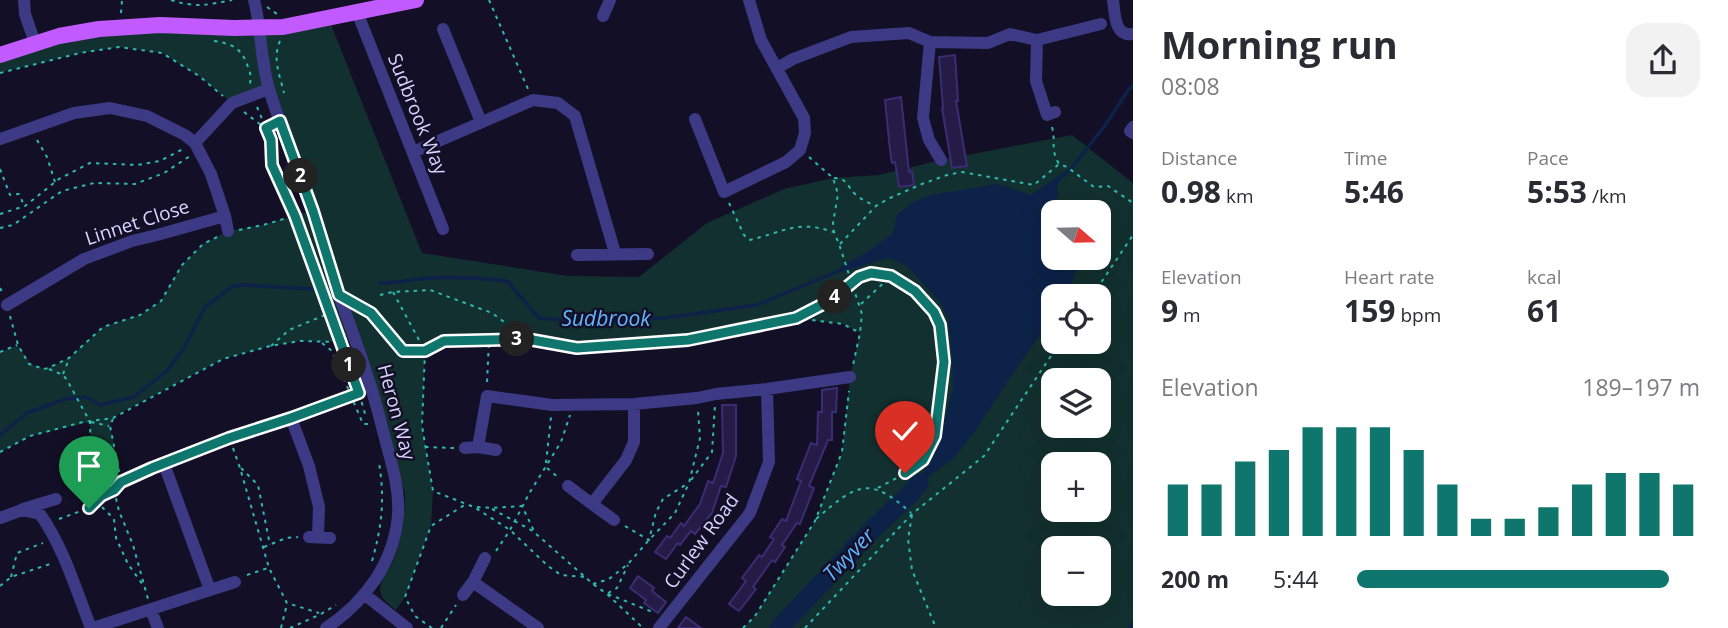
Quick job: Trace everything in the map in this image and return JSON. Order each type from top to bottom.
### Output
[{"type":"main road","points":[[0,55],[76,32],[160,25],[284,27],[361,8],[416,0]]},
{"type":"street","points":[[24,0],[25,14],[35,43]]},
{"type":"street","name":"Heron Way","points":[[254,0],[261,28],[262,59],[269,89],[372,388],[398,493],[393,540],[377,578],[349,610],[326,628]]},
{"type":"street","points":[[604,16],[610,0]]},
{"type":"street","points":[[695,119],[727,198],[786,162],[800,149],[805,134],[804,118],[761,40],[749,0]]},
{"type":"street","points":[[1113,0],[1116,24],[1122,33],[1133,34]]},
{"type":"street","name":"Sudbrook Way","points":[[361,8],[413,152],[445,223]]},
{"type":"street","points":[[777,68],[793,59],[851,37],[909,33],[930,42],[988,43],[1010,34],[1037,40],[1101,24]]},
{"type":"street","points":[[443,29],[481,122]]},
{"type":"street","points":[[1037,40],[1036,81],[1051,114]]},
{"type":"street","points":[[930,42],[923,118],[929,139],[941,160]]},
{"type":"street","points":[[195,146],[232,103],[250,91],[269,89]]},
{"type":"street","points":[[413,152],[533,100],[558,103],[575,116],[615,253]]},
{"type":"street","points":[[0,139],[74,113],[110,108],[147,116],[185,135],[195,146],[211,174],[228,231]]},
{"type":"street","points":[[1133,127],[1130,131],[1133,133]]},
{"type":"street","name":"Linnet Close","points":[[7,305],[96,254],[132,241],[225,216]]},
{"type":"street","points":[[577,254],[648,254]]},
{"type":"street","points":[[19,281],[28,293]]},
{"type":"street","points":[[487,396],[552,405],[634,404],[850,377]]},
{"type":"street","points":[[487,382],[487,396],[472,448],[496,450]]},
{"type":"street","name":"Curlew Road","points":[[663,623],[750,513],[769,462],[767,389]]},
{"type":"street","points":[[593,504],[626,460],[634,442],[634,404]]},
{"type":"street","points":[[210,590],[158,466],[306,412]]},
{"type":"street","points":[[291,418],[309,466],[319,507],[319,537]]},
{"type":"street","points":[[568,486],[614,520]]},
{"type":"street","points":[[0,518],[56,499]]},
{"type":"street","points":[[22,510],[40,514],[46,523],[92,628],[234,582]]},
{"type":"street","points":[[463,595],[485,558]]},
{"type":"street","points":[[473,582],[538,628]]},
{"type":"street","points":[[365,594],[407,628]]},
{"type":"street","points":[[151,610],[158,628]]},
{"type":"path","points":[[171,0],[187,6],[204,6],[232,0]]},
{"type":"path","points":[[489,0],[533,100]]},
{"type":"path","points":[[263,1],[281,15]]},
{"type":"path","points":[[283,38],[276,51],[276,60],[285,101]]},
{"type":"path","points":[[209,41],[224,43],[242,52],[251,75],[250,91],[271,140],[272,165],[295,216],[359,393],[370,431]]},
{"type":"path","points":[[0,73],[80,53],[119,47],[162,53],[199,76],[266,128]]},
{"type":"path","points":[[1051,114],[1053,149],[1059,164],[1094,187],[1108,187],[1133,203]]},
{"type":"path","points":[[266,128],[280,121]]},
{"type":"path","points":[[37,139],[47,157],[55,182]]},
{"type":"path","points":[[0,214],[25,206],[59,179],[90,163],[137,166],[160,161],[195,146]]},
{"type":"path","points":[[0,228],[13,225],[62,191],[94,183],[135,184],[164,173],[195,146]]},
{"type":"path","points":[[743,628],[755,616],[815,521],[842,452],[850,377],[860,333],[860,305],[834,232],[838,194],[833,178],[800,149]]},
{"type":"path","points":[[839,244],[876,206],[922,184],[962,172],[1034,185],[1059,164]]},
{"type":"path","points":[[0,169],[10,195],[19,194],[25,206]]},
{"type":"path","points":[[833,178],[841,178],[853,192],[876,206]]},
{"type":"path","points":[[727,198],[744,235],[749,240],[797,226],[812,226],[834,232]]},
{"type":"path","points":[[0,288],[18,345],[30,364],[44,369],[69,358],[103,327],[140,315],[161,301],[182,265],[203,244],[228,231],[262,226],[295,216]]},
{"type":"path","points":[[1100,284],[1133,235]]},
{"type":"path","points":[[339,295],[371,313],[403,351],[425,351],[444,341],[527,339],[577,348],[688,340],[796,318],[831,300],[852,281],[871,273],[891,276],[915,291],[934,312],[940,325],[944,362],[935,436],[923,460],[876,489]]},
{"type":"path","points":[[860,305],[891,276]]},
{"type":"path","points":[[380,295],[430,290],[492,313],[527,339]]},
{"type":"path","points":[[393,292],[425,351],[422,426],[433,491],[467,503],[510,530],[561,575],[585,577]]},
{"type":"path","points":[[270,346],[289,330],[325,315]]},
{"type":"path","points":[[796,318],[843,324],[860,333]]},
{"type":"path","points":[[487,382],[489,340]]},
{"type":"path","points":[[0,452],[30,436],[83,422],[113,418],[223,359],[300,341],[340,342]]},
{"type":"path","points":[[318,341],[332,351],[363,424],[368,424]]},
{"type":"path","points":[[0,352],[18,345]]},
{"type":"path","points":[[805,628],[912,514],[984,456],[1052,354]]},
{"type":"path","points":[[63,374],[69,358]]},
{"type":"path","points":[[48,368],[63,374],[90,422],[91,458],[103,487],[101,496]]},
{"type":"path","points":[[306,412],[359,393]]},
{"type":"path","points":[[649,540],[656,512],[663,499],[689,483],[712,452],[716,394]]},
{"type":"path","points":[[593,584],[609,579],[628,564],[675,513],[689,483],[700,438],[697,398]]},
{"type":"path","points":[[485,558],[496,551],[510,530],[561,442],[574,404]]},
{"type":"path","points":[[545,467],[552,405]]},
{"type":"path","points":[[113,418],[110,426],[121,482]]},
{"type":"path","points":[[90,422],[110,426]]},
{"type":"path","points":[[229,438],[269,568],[287,603],[281,628]]},
{"type":"path","points":[[425,447],[472,448]]},
{"type":"path","points":[[370,566],[382,516],[382,481],[377,455]]},
{"type":"path","points":[[46,523],[89,508],[121,482],[158,466]]},
{"type":"path","points":[[545,467],[568,486]]},
{"type":"path","points":[[240,468],[258,485],[271,545]]},
{"type":"path","points":[[815,521],[845,494],[862,488],[876,489],[898,501],[912,514]]},
{"type":"path","points":[[114,490],[119,511],[134,545],[144,586],[128,564],[116,538],[114,519],[119,511]]},
{"type":"path","points":[[96,501],[114,519]]},
{"type":"path","points":[[432,628],[415,616],[405,597],[431,526],[467,503]]},
{"type":"path","points":[[474,507],[522,506]]},
{"type":"path","points":[[522,506],[535,533]]},
{"type":"path","points":[[491,508],[535,533],[643,628]]},
{"type":"path","points":[[912,514],[908,539],[912,570],[936,628]]},
{"type":"path","points":[[614,520],[649,540]]},
{"type":"path","points":[[264,547],[286,538],[319,537]]},
{"type":"path","points":[[11,578],[17,553],[54,538]]},
{"type":"path","points":[[0,586],[11,578],[64,560]]},
{"type":"path","points":[[607,594],[617,588],[628,564]]},
{"type":"path","points":[[234,582],[237,578],[269,568]]},
{"type":"path","points":[[607,594],[663,623]]},
{"type":"path","points":[[441,628],[463,595]]},
{"type":"path","points":[[287,603],[321,614]]},
{"type":"path","points":[[290,628],[339,603]]},
{"type":"green space","points":[[328,17],[422,253],[568,276],[639,277],[707,223],[784,189],[833,178],[879,175],[941,160],[1072,135],[1133,183],[1133,628],[743,628],[755,616],[815,521],[842,452],[850,377],[860,333],[843,324],[796,318],[688,340],[577,348],[527,339],[444,341],[425,351],[422,426],[433,491],[431,526],[405,597],[396,610],[383,598],[380,588],[398,546],[404,519],[405,492],[354,340],[300,341],[223,359],[113,417],[110,426],[121,482],[114,490],[101,496],[103,487],[91,458],[90,422],[30,436],[0,452],[0,352],[18,345],[33,365],[48,368],[69,358],[103,327],[140,315],[161,301],[182,265],[203,244],[228,231],[263,225],[311,211],[269,89],[232,103],[199,76],[162,53],[119,47],[80,53],[0,73],[0,56],[59,36]]},
{"type":"water","points":[[1070,170],[1057,184],[1056,200],[1041,200],[1041,270],[1077,270],[1071,284],[1041,284],[1041,334],[976,430],[953,459],[920,483],[918,482],[933,458],[953,389],[948,319],[941,303],[909,268],[898,261],[888,258],[842,272],[840,267],[893,233],[897,215],[912,203],[930,195],[998,184],[1031,195]]},
{"type":"building","points":[[955,55],[956,101],[967,166],[952,168],[942,108],[939,57]]},
{"type":"building","points":[[901,97],[909,172],[912,171],[914,185],[899,187],[895,162],[892,163],[885,100]]},
{"type":"building","points":[[837,388],[836,412],[832,412],[832,440],[828,440],[809,486],[814,488],[800,524],[797,523],[782,545],[785,547],[775,562],[772,560],[753,587],[756,589],[739,611],[729,604],[746,581],[742,578],[759,555],[762,557],[774,539],[770,537],[782,519],[786,521],[801,481],[797,479],[811,443],[817,445],[822,390]]},
{"type":"building","points":[[722,405],[736,405],[736,456],[726,487],[721,486],[712,513],[695,534],[691,531],[666,559],[655,552],[681,523],[684,526],[700,504],[708,481],[713,483],[723,453]]},
{"type":"building","points":[[638,576],[666,602],[658,613],[630,588]]},
{"type":"building","points":[[686,617],[701,628],[678,628]]},
{"type":"waterway","name":"Sudbrook","points":[[1070,170],[1133,86]]},
{"type":"waterway","name":"Sudbrook","points":[[380,283],[439,278],[507,281],[539,318],[586,322],[665,318],[757,305],[841,270]]},
{"type":"waterway","name":"Sudbrook","points":[[0,435],[27,413],[65,399],[86,397],[100,405],[134,397],[168,370],[184,348],[205,307],[233,286],[313,289]]},
{"type":"waterway","name":"Twyver","points":[[779,628],[919,483]]},
{"type":"waterway","points":[[1130,628],[1133,623]]},
{"type":"route","points":[[89,508],[121,482],[152,468],[359,393],[295,216],[272,165],[271,140],[266,128],[280,121],[313,211],[339,295],[371,313],[403,351],[425,351],[444,341],[527,339],[577,348],[688,340],[796,318],[831,300],[859,277],[871,273],[891,276],[915,291],[934,312],[940,325],[944,362],[935,436],[923,460],[905,473]]}]
